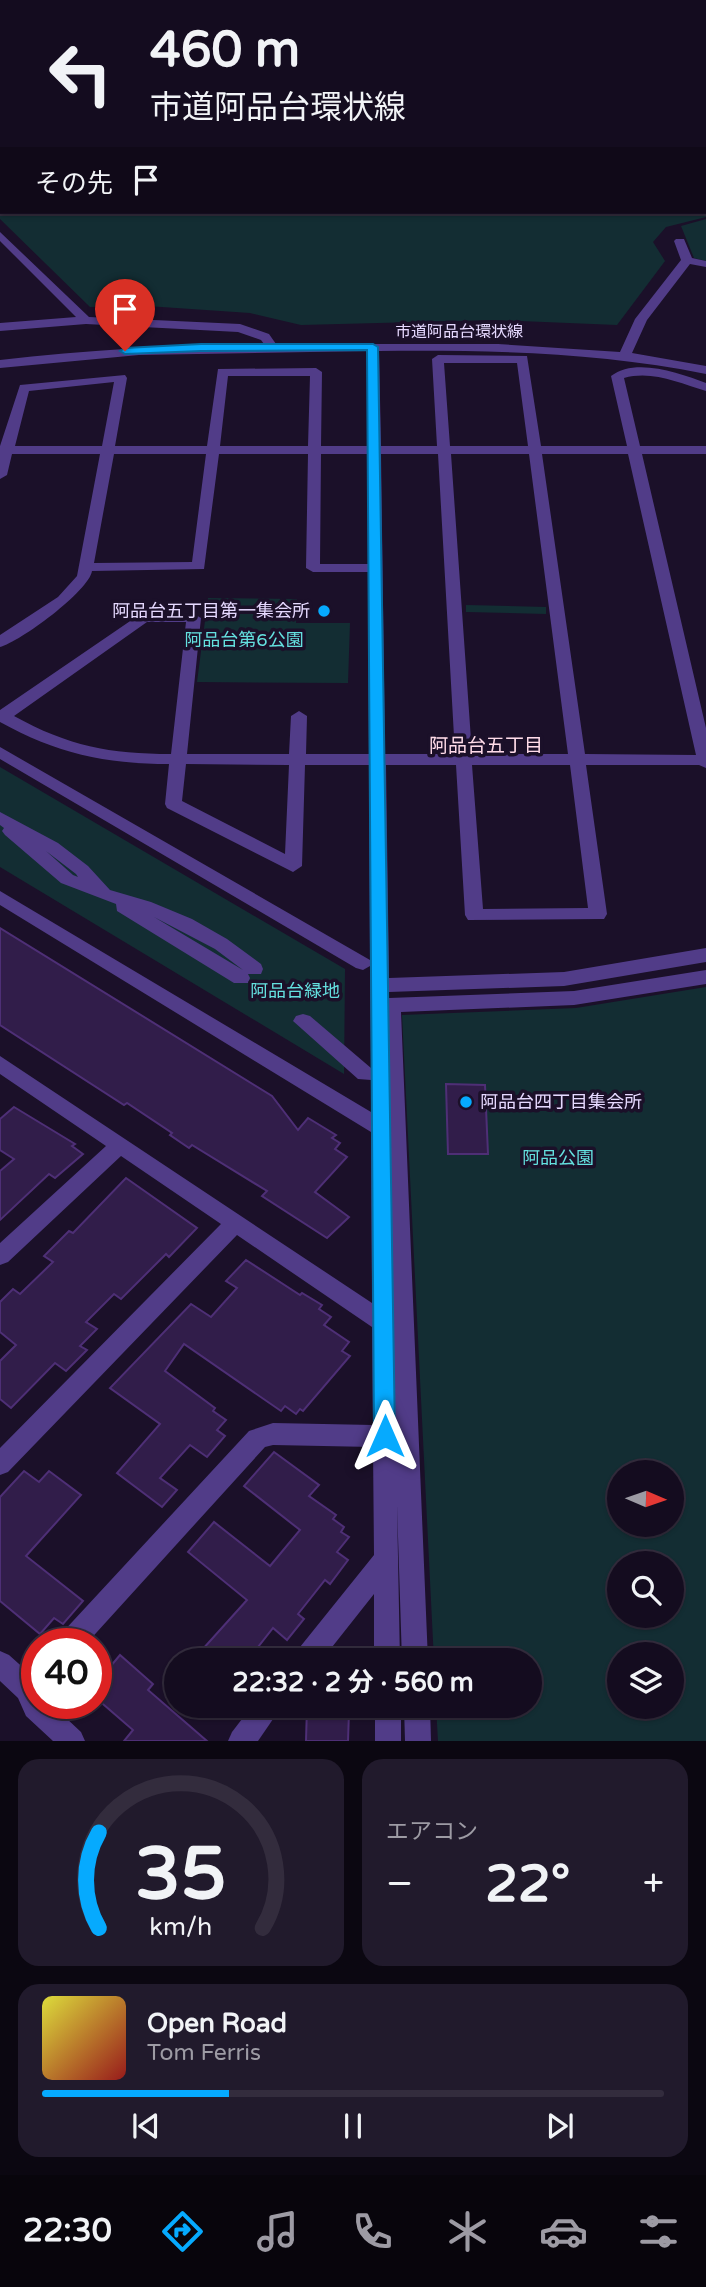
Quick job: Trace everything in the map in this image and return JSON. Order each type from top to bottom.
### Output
[{"type":"street","points":[[0,235],[86,320]]},
{"type":"street","points":[[680,241],[687,260]]},
{"type":"street","points":[[687,260],[706,264]]},
{"type":"street","points":[[625,354],[641,319],[687,260]]},
{"type":"street","points":[[0,327],[86,320],[240,328],[265,337],[272,347]]},
{"type":"street","points":[[373,347],[387,1648]]},
{"type":"street","name":"市道阿品台環状線","points":[[0,364],[150,349],[540,347],[625,354],[706,370]]},
{"type":"street","points":[[438,359],[523,359],[598,914],[474,915],[444,450],[438,359]]},
{"type":"street","points":[[299,716],[297,760],[293,866],[173,804],[176,759],[194,618],[144,618],[1,715],[31,731],[83,752],[123,759],[176,759],[297,760],[577,760],[706,761],[617,376],[632,370],[706,387]]},
{"type":"street","points":[[86,567],[199,566],[222,372],[316,372],[313,568],[375,568]]},
{"type":"street","points":[[0,475],[4,450],[24,388],[60,382],[121,378],[84,577],[63,600],[0,642]]},
{"type":"street","points":[[4,450],[706,450]]},
{"type":"street","points":[[0,752],[363,963]]},
{"type":"street","points":[[0,820],[67,879],[104,895],[247,974]]},
{"type":"street","points":[[0,897],[382,1129]]},
{"type":"street","points":[[380,984],[410,986],[564,979],[706,956]]},
{"type":"street","points":[[415,1648],[391,1005],[412,1010],[574,998],[706,977]]},
{"type":"street","points":[[303,1021],[365,1074]]},
{"type":"street","points":[[4,1072],[120,1145],[384,1323]]},
{"type":"street","points":[[0,1256],[120,1145]]},
{"type":"street","points":[[0,1464],[236,1223]]},
{"type":"street","points":[[84,1628],[257,1439],[273,1434],[385,1436]]},
{"type":"street","points":[[315,1648],[386,1559]]},
{"type":"street","points":[[0,1664],[21,1677]]},
{"type":"street","points":[[241,1741],[259,1718]]},
{"type":"street","points":[[388,1718],[388,1741]]},
{"type":"street","points":[[417,1718],[418,1741]]},
{"type":"street","points":[[48,1719],[72,1741]]},
{"type":"green space","points":[[0,214],[706,214],[706,217],[666,227],[653,242],[665,261],[617,325],[494,320],[301,325],[250,313],[147,306],[90,307],[0,219]]},
{"type":"green space","points":[[706,219],[706,261],[694,258],[681,226]]},
{"type":"green space","name":"阿品台第6公園","points":[[208,598],[297,599],[296,623],[350,623],[348,683],[197,682]]},
{"type":"green space","points":[[466,605],[546,607],[546,614],[466,612]]},
{"type":"green space","name":"阿品台緑地","points":[[0,767],[345,969],[344,1074],[0,867]]},
{"type":"green space","name":"阿品公園","points":[[706,987],[706,1741],[438,1741],[437,1718],[542,1718],[542,1648],[433,1648],[402,1015],[576,1008]]},
{"type":"building","points":[[0,928],[272,1096],[298,1130],[308,1118],[336,1135],[332,1138],[340,1143],[335,1149],[347,1157],[315,1192],[349,1217],[327,1238],[262,1196],[267,1191],[192,1145],[189,1148],[170,1135],[172,1133],[127,1103],[124,1105],[0,1025]]},
{"type":"building","name":"阿品台四丁目集会所","points":[[446,1084],[485,1085],[488,1154],[448,1154]]},
{"type":"building","points":[[14,1107],[75,1144],[72,1146],[83,1154],[55,1178],[49,1174],[0,1220],[0,1171],[14,1159],[0,1150],[0,1119]]},
{"type":"building","points":[[126,1178],[197,1228],[169,1257],[166,1254],[121,1299],[114,1294],[86,1322],[97,1329],[80,1346],[87,1350],[66,1371],[55,1363],[11,1408],[0,1399],[0,1361],[16,1345],[0,1332],[0,1302],[13,1289],[20,1294],[53,1262],[44,1256],[69,1231],[73,1233]]},
{"type":"building","points":[[246,1260],[300,1295],[302,1293],[322,1305],[319,1309],[331,1317],[324,1325],[349,1342],[342,1351],[350,1356],[303,1411],[300,1409],[296,1414],[285,1406],[281,1411],[184,1344],[165,1371],[215,1408],[213,1411],[226,1420],[217,1430],[225,1436],[207,1457],[190,1445],[160,1478],[177,1490],[162,1507],[117,1473],[160,1424],[110,1388],[191,1304],[211,1317],[237,1288],[226,1281]]},
{"type":"building","points":[[274,1452],[319,1485],[309,1496],[336,1515],[333,1519],[344,1527],[341,1532],[349,1537],[337,1552],[348,1560],[330,1584],[325,1580],[298,1614],[304,1619],[287,1640],[273,1628],[257,1648],[204,1648],[247,1600],[188,1552],[214,1522],[270,1566],[300,1530],[244,1486]]},
{"type":"building","points":[[24,1471],[39,1482],[49,1471],[81,1495],[26,1556],[83,1601],[63,1624],[54,1618],[45,1628],[33,1628],[0,1601],[0,1497]]},
{"type":"building","points":[[120,1655],[153,1684],[148,1690],[164,1704],[164,1718],[180,1718],[207,1741],[124,1741],[133,1730],[112,1712],[112,1665]]},
{"type":"building","points":[[307,1718],[349,1718],[348,1741],[306,1741]]},
{"type":"place","name":"阿品台五丁目第一集会所","points":[[324,611]]},
{"type":"place","name":"阿品台四丁目集会所","points":[[466,1102]]},
{"type":"district","name":"阿品台五丁目","points":[[486,745]]},
{"type":"route","points":[[125,351],[201,347],[373,347],[385,1436]]}]
